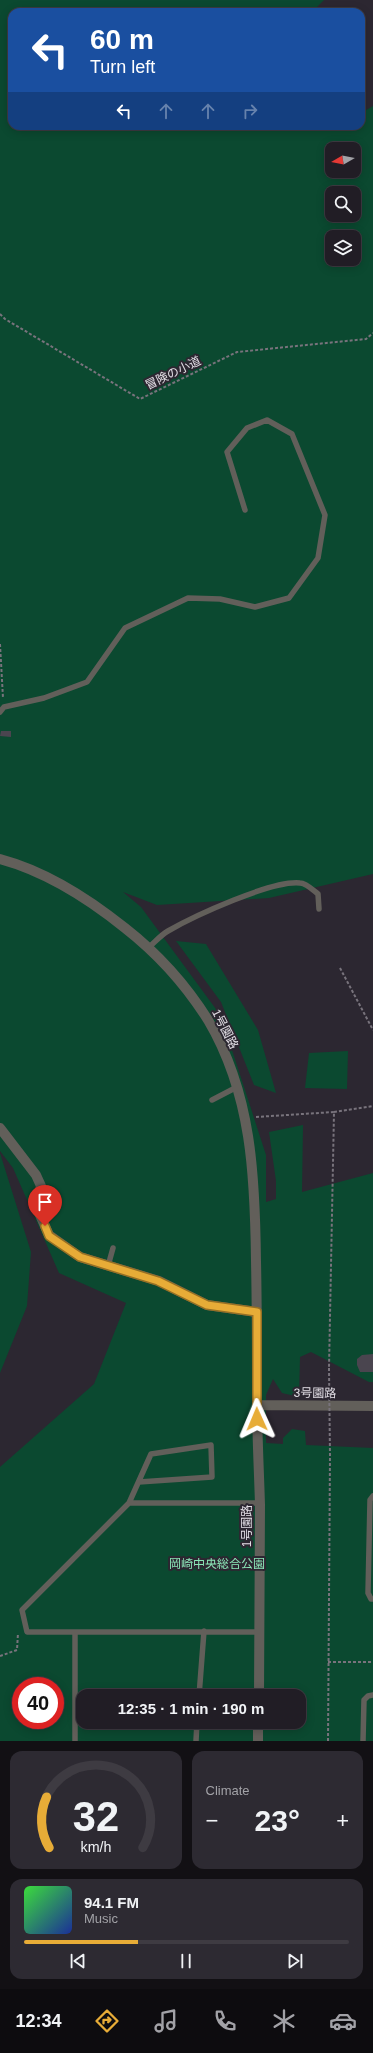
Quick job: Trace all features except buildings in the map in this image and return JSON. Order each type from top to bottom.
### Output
[{"type":"street","name":"1号園路","points":[[0,859],[15,863],[67,888],[109,914],[149,947],[183,986],[208,1020],[224,1053],[237,1087],[252,1151],[254,1180],[260,1503],[259,1689]]},
{"type":"street","points":[[0,1128],[36,1175],[41,1186],[36,1206],[49,1236],[80,1257],[108,1267],[158,1281],[207,1305],[257,1312]]},
{"type":"street","name":"3号園路","points":[[257,1405],[373,1406]]},
{"type":"street","points":[[258,1729],[258,1741]]},
{"type":"lane","points":[[2,709],[44,698],[87,682],[125,628],[188,598],[220,599],[255,607],[289,598],[318,558],[325,516],[321,501],[292,434],[267,420],[246,428],[227,452],[245,510]]},
{"type":"lane","points":[[149,947],[166,932],[191,920],[259,890],[285,882],[302,883],[318,894],[319,909]]},
{"type":"lane","points":[[212,1100],[237,1087]]},
{"type":"lane","points":[[108,1267],[113,1248]]},
{"type":"lane","points":[[138,1482],[212,1477],[211,1445],[152,1454],[138,1482],[129,1503],[22,1610],[27,1632],[259,1632]]},
{"type":"lane","points":[[373,1496],[370,1500],[368,1593],[371,1599],[373,1599]]},
{"type":"lane","points":[[129,1503],[260,1503]]},
{"type":"lane","points":[[200,1689],[204,1631]]},
{"type":"lane","points":[[75,1632],[75,1741]]},
{"type":"lane","points":[[363,1741],[364,1700],[368,1696],[373,1695]]},
{"type":"lane","points":[[196,1741],[197,1729]]},
{"type":"path","name":"冒険の小道","points":[[0,314],[5,319],[140,399],[238,352],[366,338],[373,333]]},
{"type":"path","points":[[0,644],[2,709]]},
{"type":"path","points":[[340,968],[373,1030]]},
{"type":"path","points":[[245,1118],[334,1112],[373,1106]]},
{"type":"path","points":[[328,1741],[330,1456],[329,1368],[334,1112]]},
{"type":"path","points":[[0,1656],[17,1650],[18,1633],[27,1632]]},
{"type":"path","points":[[328,1662],[373,1662]]},
{"type":"green space","name":"岡崎中央総合公園","points":[[0,0],[324,0],[316,8],[8,8],[8,130],[365,130],[365,111],[373,106],[373,874],[269,898],[157,905],[123,892],[141,907],[221,1016],[266,1155],[266,1202],[276,1199],[276,1181],[269,1132],[303,1125],[302,1192],[373,1173],[373,1382],[369,1382],[311,1352],[300,1357],[299,1397],[282,1393],[273,1379],[266,1395],[266,1443],[283,1444],[283,1438],[292,1429],[305,1431],[306,1445],[373,1448],[373,1741],[0,1741],[0,1467],[94,1384],[126,1303],[59,1273],[13,1168],[0,1151]]},
{"type":"green space","points":[[176,941],[206,944],[258,1030],[276,1093],[254,1085],[221,1002]]},
{"type":"green space","points":[[348,1051],[347,1089],[305,1088],[309,1053]]},
{"type":"green space","points":[[0,1153],[31,1252],[27,1306],[0,1373]]},
{"type":"route","points":[[45,1226],[49,1236],[80,1257],[108,1267],[158,1281],[207,1305],[257,1312],[257,1419]]}]
